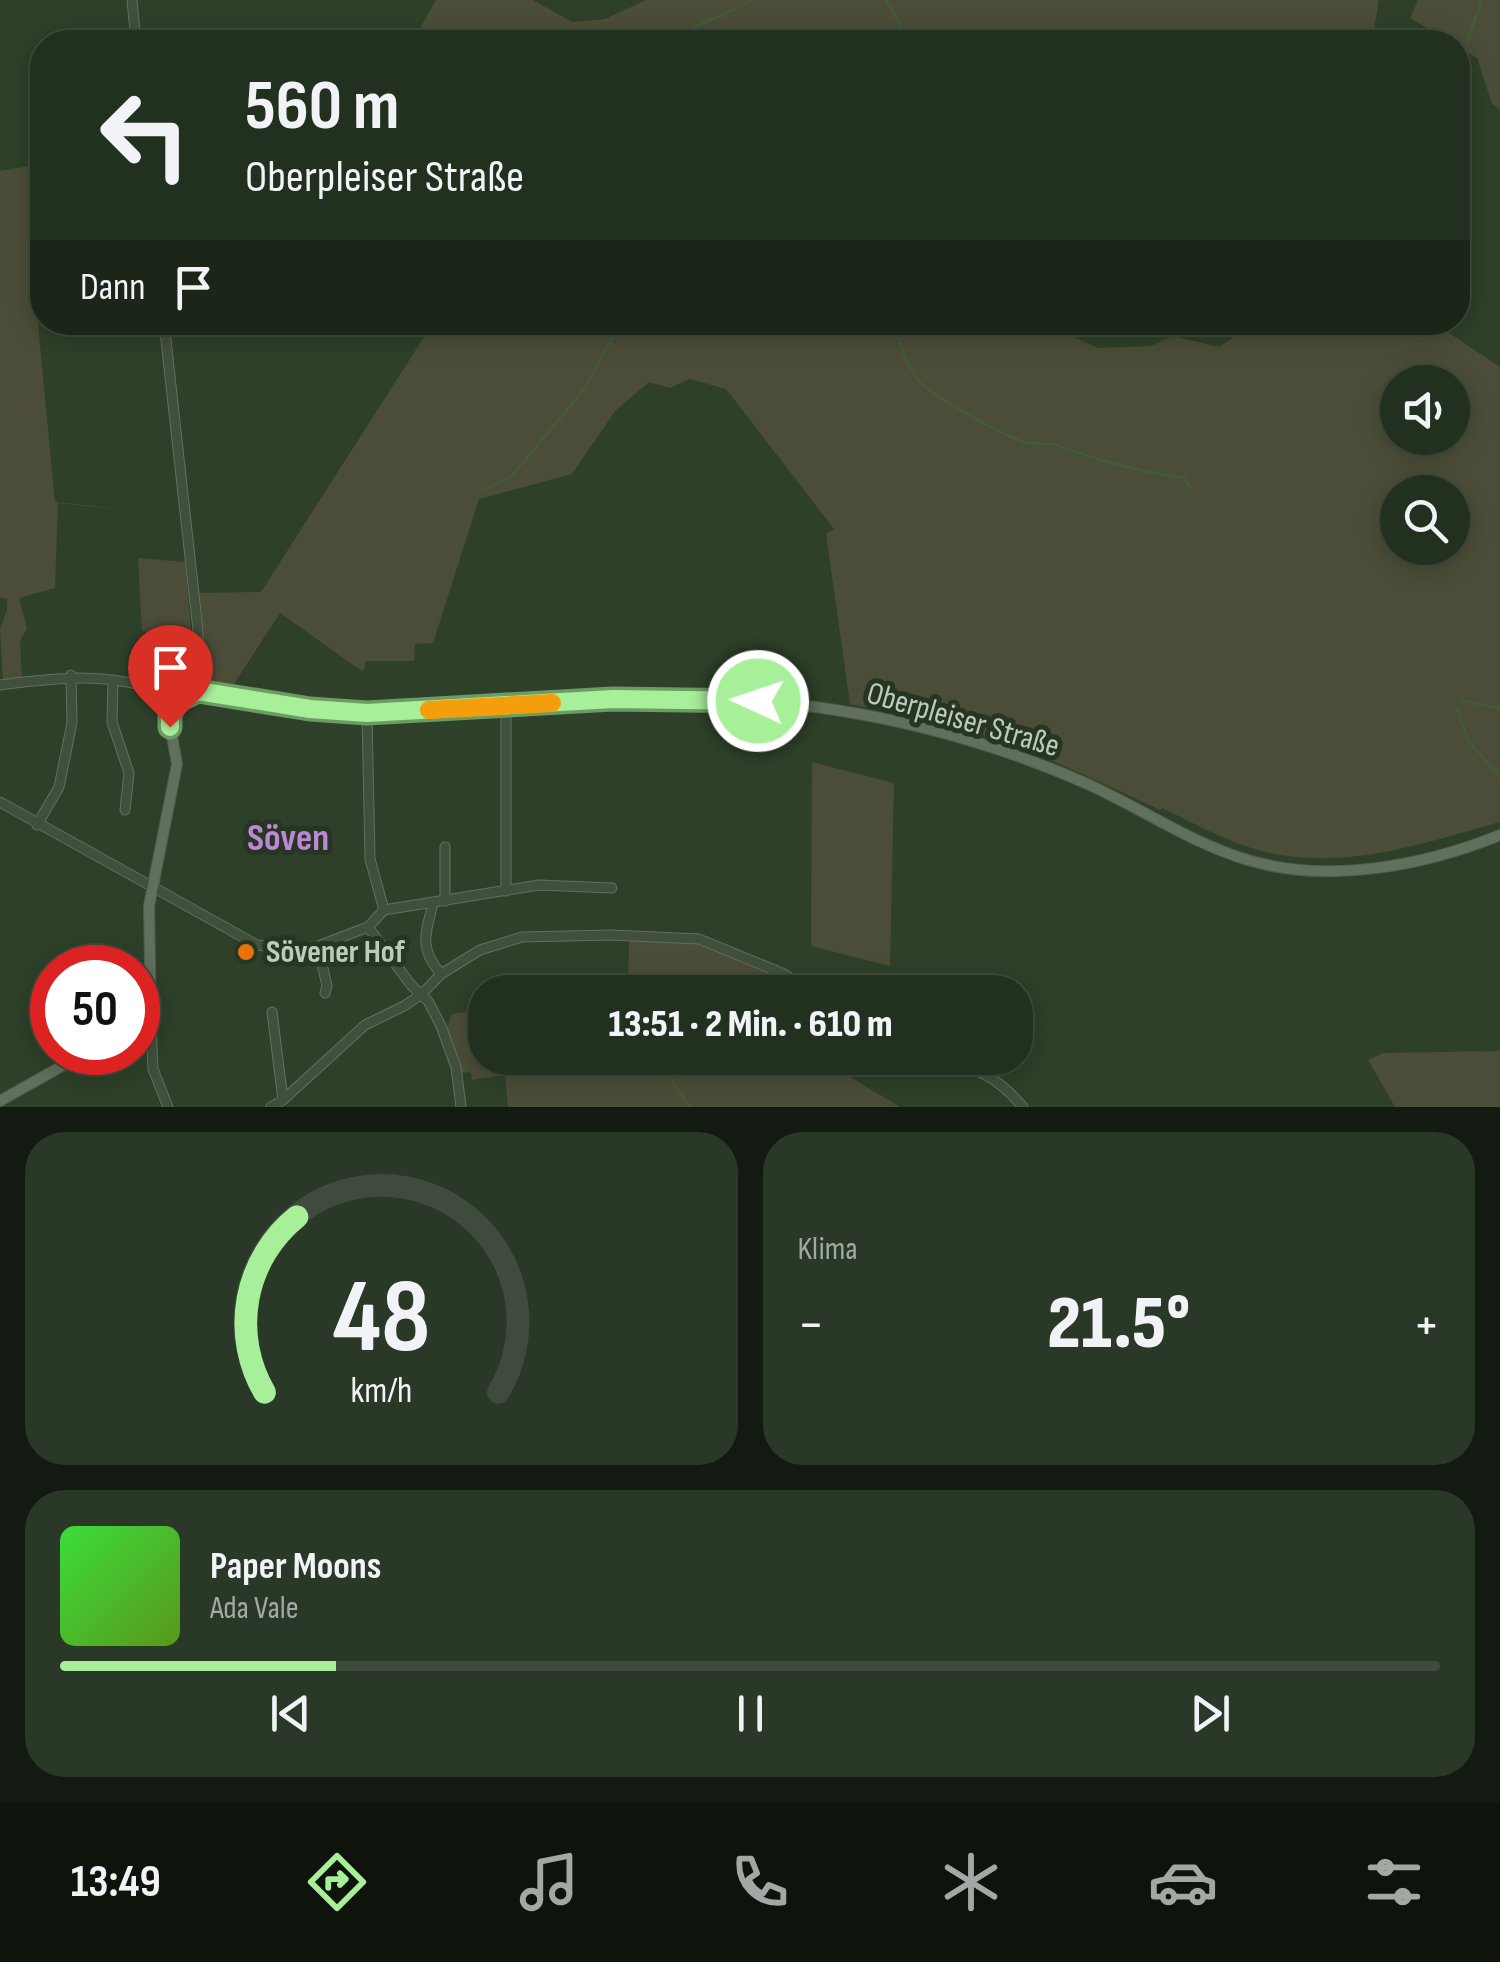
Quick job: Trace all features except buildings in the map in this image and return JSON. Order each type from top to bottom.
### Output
[{"type":"main road","name":"Oberpleiser Straße","points":[[198,691],[310,709],[367,713],[613,699],[713,698],[825,708],[898,721],[1005,753],[1083,782],[1246,860],[1288,870],[1326,874],[1363,871],[1500,835]]},
{"type":"main road","points":[[151,945],[151,886],[177,764],[170,714],[177,701],[198,691]]},
{"type":"main road","points":[[0,1101],[46,1075]]},
{"type":"street","points":[[132,0],[135,30]]},
{"type":"street","points":[[165,335],[198,630],[198,691]]},
{"type":"street","points":[[37,826],[59,787],[72,722],[72,676]]},
{"type":"street","points":[[0,685],[72,676],[146,685],[164,693]]},
{"type":"street","points":[[113,681],[112,722],[129,773],[125,810]]},
{"type":"street","points":[[506,706],[506,890]]},
{"type":"street","points":[[367,713],[370,859],[384,910]]},
{"type":"street","points":[[0,802],[256,946],[318,946],[368,928],[384,910],[506,890],[540,885],[612,888]]},
{"type":"street","points":[[445,900],[446,847]]},
{"type":"street","points":[[433,904],[424,944],[427,956],[442,974]]},
{"type":"street","points":[[368,928],[411,986],[422,994],[442,1026],[452,1054],[461,1107]]},
{"type":"street","points":[[271,1107],[365,1025],[422,994],[442,974],[480,950],[522,937],[699,939],[785,975]]},
{"type":"street","points":[[318,946],[327,986],[324,993]]},
{"type":"street","points":[[272,1012],[283,1100]]},
{"type":"street","points":[[155,1075],[168,1107]]},
{"type":"street","points":[[989,1075],[1023,1107]]},
{"type":"green space","points":[[436,0],[533,0],[572,22],[605,19],[646,0],[1379,0],[1374,30],[419,30]]},
{"type":"green space","points":[[1418,0],[1500,0],[1500,109],[1492,104],[1477,58],[1470,54],[1470,30],[1430,30],[1410,18]]},
{"type":"green space","points":[[30,166],[30,335],[39,335],[55,502],[180,516],[58,503],[55,588],[19,598],[27,628],[20,641],[22,677],[3,680],[0,629],[7,599],[0,597],[0,171]]},
{"type":"green space","points":[[425,335],[1070,335],[1098,348],[1151,346],[1173,336],[1219,347],[1237,335],[1452,335],[1500,367],[1500,822],[1375,854],[1312,858],[1280,855],[1237,843],[995,739],[850,704],[826,534],[834,529],[726,389],[690,379],[670,388],[649,382],[616,410],[572,474],[479,499],[433,643],[415,644],[414,661],[366,661],[363,672],[280,613],[232,687],[202,684],[198,593],[261,592]]},
{"type":"green space","points":[[138,558],[185,562],[192,640],[142,631]]},
{"type":"green space","points":[[812,762],[894,783],[890,966],[811,946]]},
{"type":"green space","points":[[629,940],[701,943],[781,975],[628,975]]},
{"type":"green space","points":[[468,1012],[468,1072],[461,1073],[447,1027],[452,1014]]},
{"type":"green space","points":[[1500,1051],[1500,1107],[1395,1107],[1368,1060],[1383,1053]]},
{"type":"green space","points":[[471,1075],[505,1075],[472,1080]]},
{"type":"green space","points":[[505,1075],[847,1075],[900,1107],[508,1107]]},
{"type":"waterway","points":[[744,4],[752,0]]},
{"type":"waterway","points":[[886,0],[901,30]]},
{"type":"waterway","points":[[1470,33],[1482,0]]},
{"type":"waterway","points":[[688,30],[737,8]]},
{"type":"waterway","points":[[483,491],[512,476],[584,389],[614,335]]},
{"type":"waterway","points":[[897,335],[917,379],[972,417],[1025,442],[1052,444],[1119,465],[1184,478],[1191,488]]},
{"type":"waterway","points":[[1462,701],[1500,708]]},
{"type":"waterway","points":[[1457,709],[1469,742],[1500,777]]},
{"type":"waterway","points":[[668,1075],[690,1107]]},
{"type":"slow traffic","points":[[429,710],[552,703]]},
{"type":"place","name":"Sövener Hof","points":[[246,952]]},
{"type":"district","name":"Söven","points":[[288,838]]},
{"type":"route","points":[[170,727],[170,714],[177,701],[198,691],[310,709],[367,713],[613,699],[758,701]]}]
